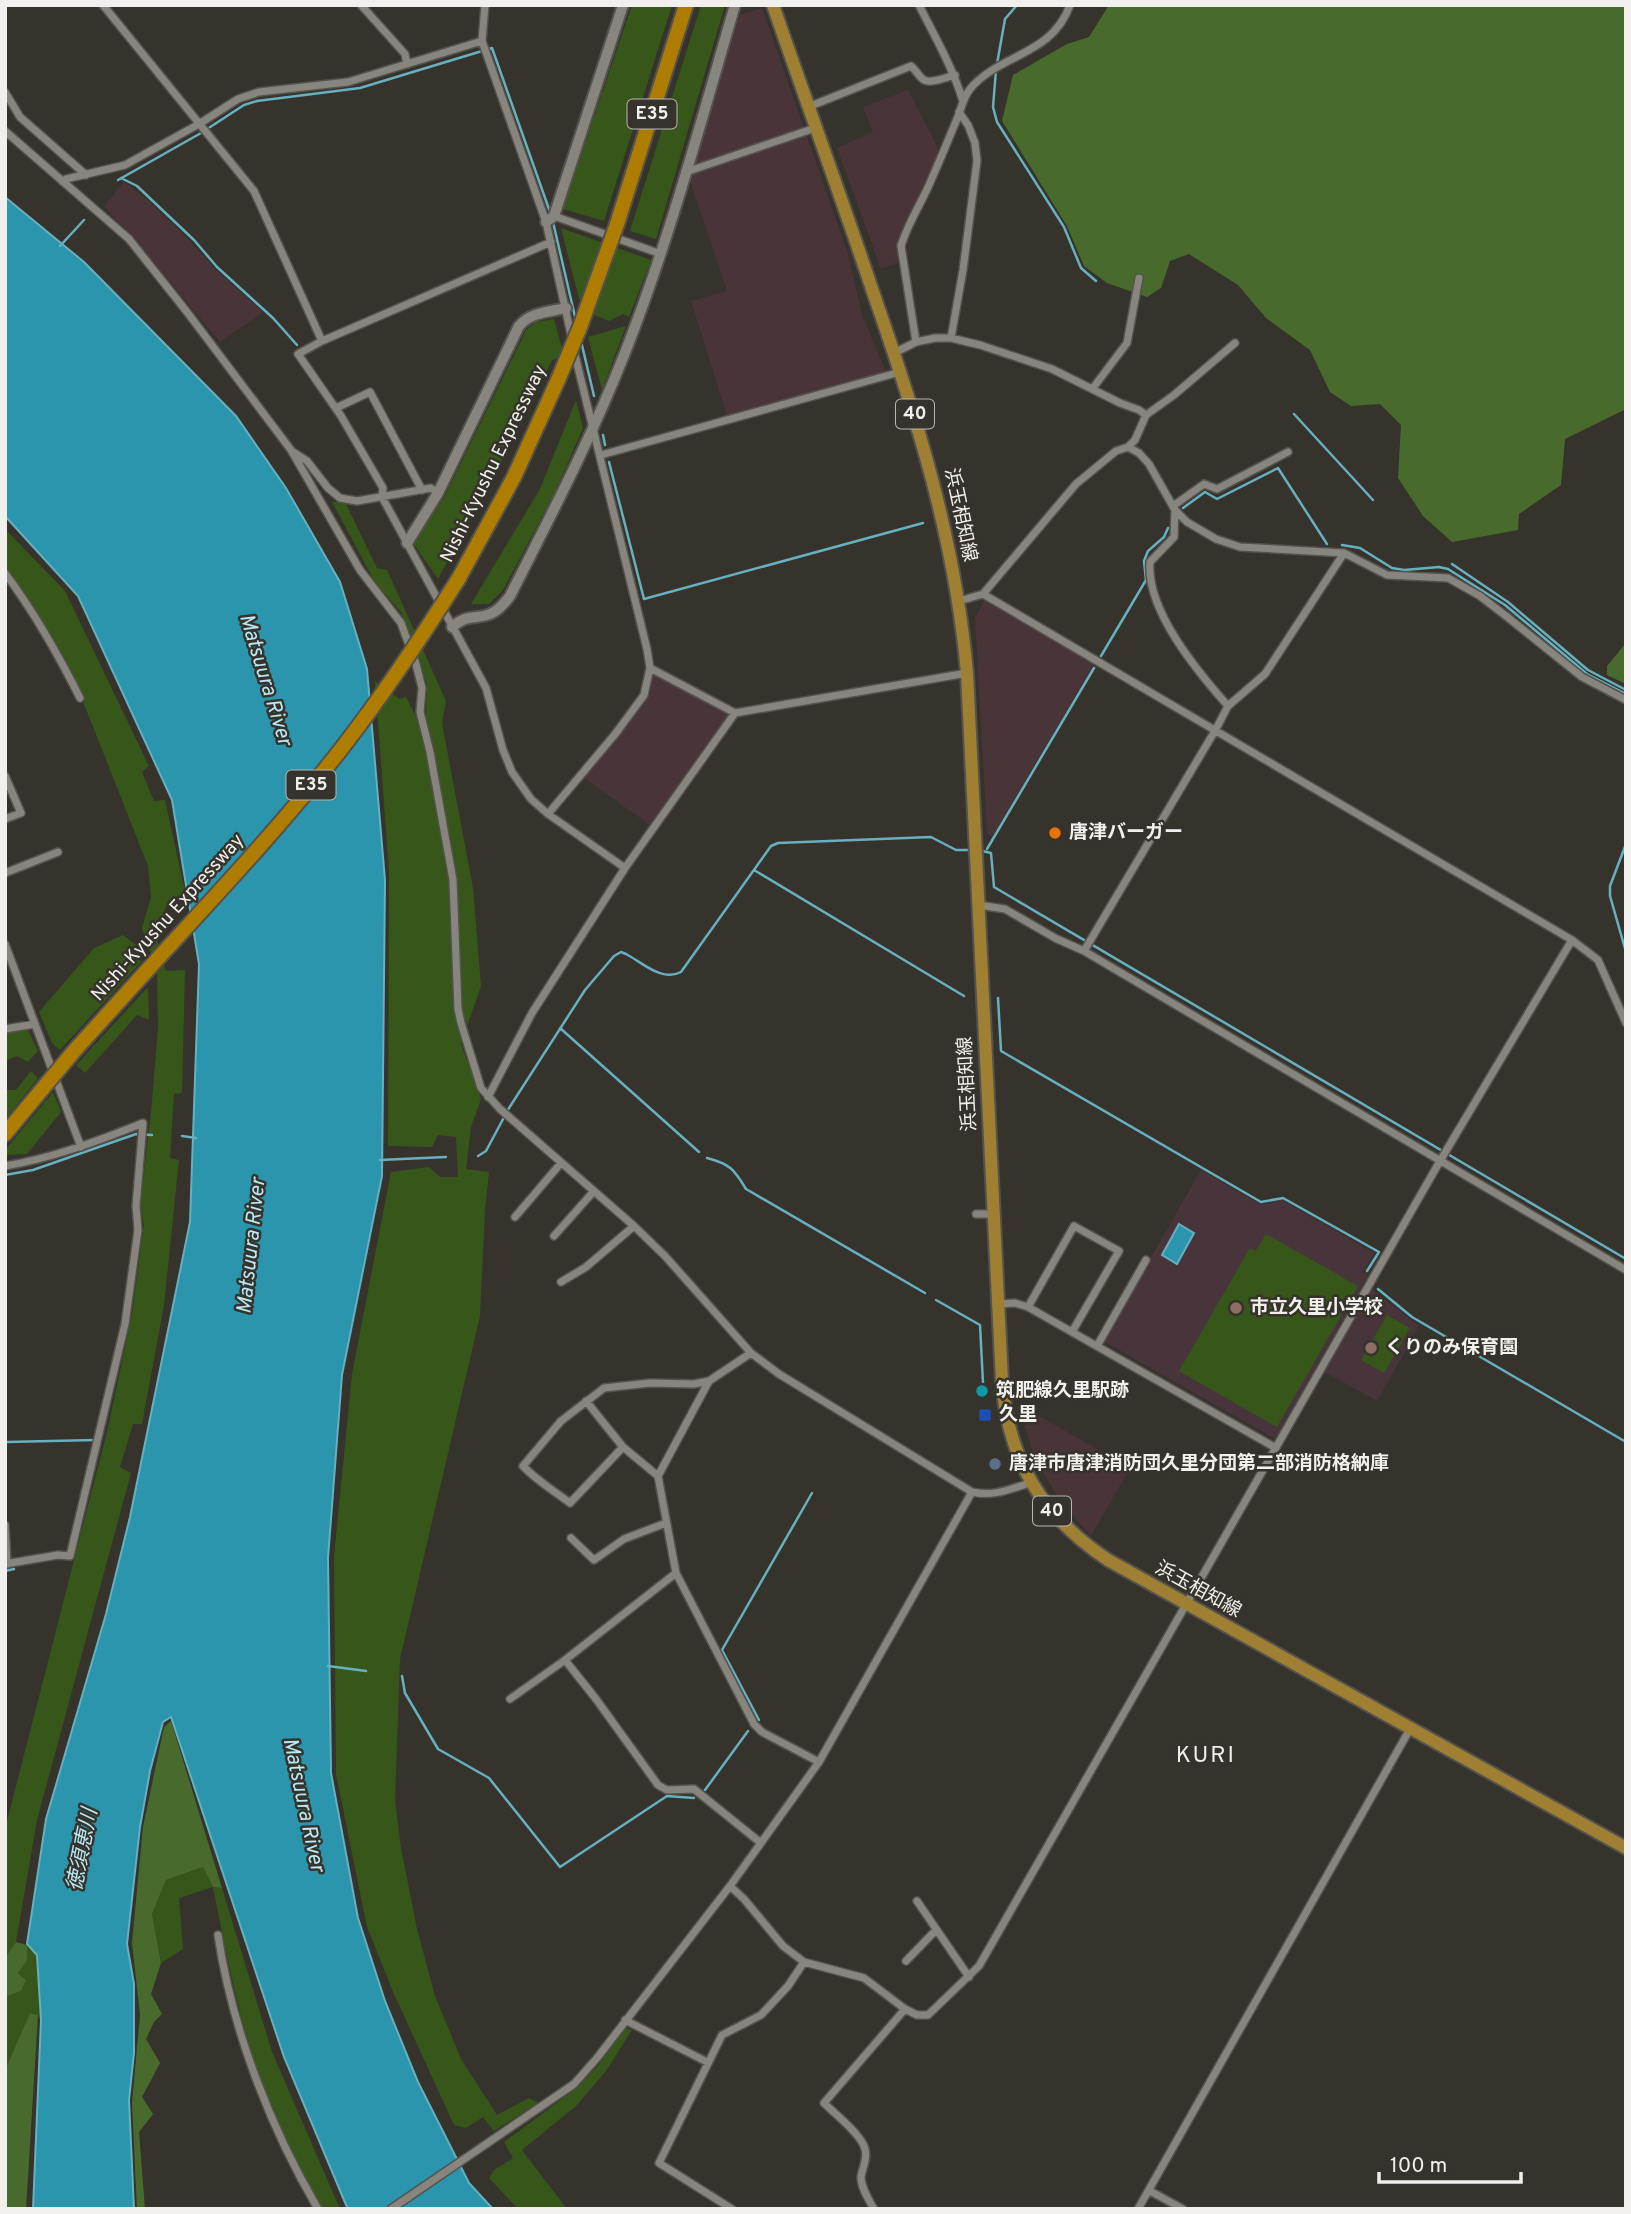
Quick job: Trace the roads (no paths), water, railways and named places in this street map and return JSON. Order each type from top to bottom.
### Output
[{"type":"highway","name":"Nishi-Kyushu Expressway","points":[[5,1134],[75,1051],[298,802],[344,746],[415,648],[459,578],[514,477],[584,316],[617,224],[687,5]]},
{"type":"main road","name":"浜玉相知線","points":[[773,5],[901,372],[932,472],[959,601],[967,673],[1005,1415],[1014,1448],[1030,1483],[1057,1517],[1092,1550],[1186,1605],[1626,1848]]},
{"type":"street","points":[[103,5],[261,203],[322,341]]},
{"type":"street","points":[[361,5],[405,54],[407,64]]},
{"type":"street","points":[[485,5],[482,42],[550,219],[551,242],[576,360],[601,455],[650,668],[643,695],[616,733],[548,814]]},
{"type":"street","points":[[550,219],[624,5]]},
{"type":"street","points":[[452,626],[466,617],[488,615],[510,596],[593,429],[626,350],[661,254],[735,5]]},
{"type":"street","points":[[919,5],[939,40],[963,101]]},
{"type":"street","points":[[916,342],[901,246],[904,234],[931,182],[963,101],[978,81],[1058,30],[1070,5]]},
{"type":"street","points":[[62,182],[125,165],[238,99],[258,92],[348,82],[482,42]]},
{"type":"street","points":[[808,107],[911,66],[928,82],[955,75]]},
{"type":"street","points":[[5,92],[20,117],[86,175]]},
{"type":"street","points":[[951,338],[978,161],[968,125],[959,113]]},
{"type":"street","points":[[686,172],[815,128]]},
{"type":"street","points":[[5,131],[129,239],[291,450],[360,570],[401,624],[422,688],[420,712],[430,752],[453,880],[458,1010],[481,1088],[500,1109],[634,1226],[665,1256],[751,1353],[779,1374],[972,1492],[983,1495],[996,1493],[1030,1483]]},
{"type":"street","points":[[550,219],[661,254]]},
{"type":"street","points":[[551,242],[322,341],[299,354],[336,408],[383,488],[382,497],[486,688],[512,772],[531,799],[548,814],[625,868]]},
{"type":"street","points":[[1093,388],[1127,344],[1139,278]]},
{"type":"street","points":[[407,542],[438,493],[520,326],[525,319],[534,315],[566,308]]},
{"type":"street","points":[[894,353],[916,342],[935,338],[951,338],[980,345],[1052,369],[1146,415]]},
{"type":"street","points":[[959,601],[983,594],[1076,484],[1116,451],[1128,447],[1135,440],[1146,415],[1235,343]]},
{"type":"street","points":[[601,455],[901,372]]},
{"type":"street","points":[[336,408],[370,392],[422,490]]},
{"type":"street","points":[[1128,447],[1139,453],[1149,464],[1174,508],[1188,522],[1216,539],[1240,547],[1344,553],[1387,575],[1448,578],[1506,616],[1582,677],[1626,700]]},
{"type":"street","points":[[291,450],[307,461],[328,488],[340,498],[357,500],[431,488],[438,493]]},
{"type":"street","points":[[1174,508],[1204,484],[1217,489],[1288,452]]},
{"type":"street","points":[[1174,508],[1174,537],[1150,562],[1157,607],[1212,688],[1228,705]]},
{"type":"street","points":[[1085,950],[1228,705],[1265,674],[1344,553]]},
{"type":"street","points":[[5,573],[62,662],[80,698]]},
{"type":"street","points":[[983,594],[1572,940],[1598,960],[1626,1023]]},
{"type":"street","points":[[650,668],[734,713],[967,673]]},
{"type":"street","points":[[488,1097],[532,1013],[625,868],[734,713]]},
{"type":"street","points":[[5,776],[21,813],[5,819]]},
{"type":"street","points":[[5,873],[58,852]]},
{"type":"street","points":[[978,905],[1005,909],[1055,938],[1085,950],[1443,1156],[1626,1270]]},
{"type":"street","points":[[730,1886],[783,1946],[804,1962],[864,1978],[917,2015],[928,2015],[979,1966],[1443,1156],[1572,940]]},
{"type":"street","points":[[5,944],[81,1147]]},
{"type":"street","points":[[5,975],[15,971]]},
{"type":"street","points":[[5,1029],[35,1024]]},
{"type":"street","points":[[5,1167],[81,1147],[143,1123],[135,1206],[138,1230],[125,1324],[70,1556],[58,1555],[6,1564],[5,1525]]},
{"type":"street","points":[[515,1217],[561,1163]]},
{"type":"street","points":[[554,1236],[594,1191]]},
{"type":"street","points":[[976,1214],[993,1214]]},
{"type":"street","points":[[561,1282],[586,1267],[634,1226]]},
{"type":"street","points":[[1028,1307],[1074,1226],[1119,1251],[1072,1332]]},
{"type":"street","points":[[1097,1346],[1146,1260]]},
{"type":"street","points":[[999,1304],[1015,1303],[1028,1307],[1276,1448]]},
{"type":"street","points":[[623,1447],[570,1503],[547,1485],[538,1483],[523,1466],[561,1421],[604,1388],[650,1382],[694,1384],[709,1381],[751,1353]]},
{"type":"street","points":[[709,1381],[659,1469],[658,1476],[676,1573],[754,1724],[762,1732],[819,1762]]},
{"type":"street","points":[[586,1401],[623,1447],[658,1476]]},
{"type":"street","points":[[391,2209],[574,2084],[730,1886],[819,1762],[972,1492]]},
{"type":"street","points":[[571,1538],[594,1560],[624,1539],[666,1523]]},
{"type":"street","points":[[510,1699],[565,1660],[676,1573]]},
{"type":"street","points":[[565,1660],[658,1785],[667,1790],[694,1789],[761,1843]]},
{"type":"street","points":[[1138,2209],[1410,1729]]},
{"type":"street","points":[[917,1901],[969,1977]]},
{"type":"street","points":[[906,1961],[936,1930]]},
{"type":"street","points":[[218,1936],[223,1968],[278,2135],[318,2209]]},
{"type":"street","points":[[732,2209],[659,2163],[722,2035],[761,2015],[788,1986],[804,1962]]},
{"type":"street","points":[[874,2209],[862,2186],[865,2148],[824,2103],[905,2008]]},
{"type":"street","points":[[625,2020],[707,2062]]},
{"type":"street","points":[[1150,2191],[1184,2209]]},
{"type":"water","points":[[5,197],[84,262],[236,416],[286,488],[340,582],[367,669],[385,880],[382,1176],[342,1375],[328,1558],[331,1773],[358,1918],[385,2001],[418,2082],[469,2183],[493,2209],[349,2209],[346,2205],[284,2057],[171,1717],[163,1722],[150,1771],[140,1827],[127,1944],[134,1984],[134,2053],[129,2100],[134,2209],[33,2209],[41,2020],[37,1955],[27,1944],[46,1819],[106,1614],[130,1517],[190,1222],[199,964],[172,800],[78,596],[5,516]]},
{"type":"water","points":[[1179,1224],[1194,1233],[1177,1264],[1162,1255]]},
{"type":"waterway","points":[[997,64],[1005,19],[1017,5]]},
{"type":"waterway","points":[[118,180],[244,105],[360,88],[492,48],[550,212]]},
{"type":"waterway","points":[[996,70],[993,107],[997,122],[1064,227],[1081,268],[1096,281]]},
{"type":"waterway","points":[[121,178],[137,186],[194,240],[217,267],[273,318],[297,345]]},
{"type":"waterway","points":[[60,246],[84,220]]},
{"type":"waterway","points":[[553,222],[576,321]]},
{"type":"waterway","points":[[581,341],[594,396]]},
{"type":"waterway","points":[[1294,414],[1373,500]]},
{"type":"waterway","points":[[603,435],[605,445]]},
{"type":"waterway","points":[[609,462],[644,599],[923,523]]},
{"type":"waterway","points":[[1183,508],[1205,492],[1217,499],[1278,468],[1327,544]]},
{"type":"waterway","points":[[1101,656],[1146,580],[1144,561],[1148,551],[1164,537],[1168,528]]},
{"type":"waterway","points":[[1342,545],[1360,548],[1392,568],[1448,569],[1505,605],[1587,674],[1626,694]]},
{"type":"waterway","points":[[1452,564],[1508,602],[1588,670],[1626,690]]},
{"type":"waterway","points":[[987,849],[1094,668]]},
{"type":"waterway","points":[[478,1156],[486,1151],[509,1108],[585,990],[614,956],[621,952],[667,975],[681,972],[771,846],[778,843],[931,837],[956,850],[972,850]]},
{"type":"waterway","points":[[1626,844],[1610,886],[1610,896],[1626,952]]},
{"type":"waterway","points":[[978,850],[991,853],[994,887],[1626,1259]]},
{"type":"waterway","points":[[754,870],[964,996]]},
{"type":"waterway","points":[[998,998],[1001,1051],[1261,1202],[1283,1198],[1379,1252],[1367,1271]]},
{"type":"waterway","points":[[560,1028],[699,1152]]},
{"type":"waterway","points":[[5,1175],[33,1170],[136,1134],[152,1135]]},
{"type":"waterway","points":[[182,1136],[196,1138]]},
{"type":"waterway","points":[[380,1160],[446,1157]]},
{"type":"waterway","points":[[707,1158],[731,1168],[746,1189],[925,1293]]},
{"type":"waterway","points":[[1378,1289],[1412,1317],[1626,1442]]},
{"type":"waterway","points":[[936,1300],[980,1325],[983,1383]]},
{"type":"waterway","points":[[7,1442],[95,1440]]},
{"type":"waterway","points":[[759,1720],[722,1650],[812,1493]]},
{"type":"waterway","points":[[5,1571],[14,1569]]},
{"type":"waterway","points":[[328,1666],[366,1671]]},
{"type":"waterway","points":[[402,1676],[405,1693],[438,1749],[489,1778],[560,1867],[667,1796],[694,1798]]},
{"type":"waterway","points":[[705,1790],[748,1731]]},
{"type":"place","name":"唐津バーガー","points":[[1055,833]]},
{"type":"place","name":"市立久里小学校","points":[[1236,1308]]},
{"type":"place","name":"くりのみ保育園","points":[[1371,1348]]},
{"type":"place","name":"筑肥線久里駅跡","points":[[982,1391]]},
{"type":"place","name":"久里","points":[[985,1415]]},
{"type":"place","name":"唐津市唐津消防団久里分団第二部消防格納庫","points":[[995,1464]]},
{"type":"district","name":"KURI","points":[[1206,1756]]},
{"type":"water label","name":"Matsuura River","points":[[265,680]]},
{"type":"water label","name":"Matsuura River","points":[[252,1246]]},
{"type":"water label","name":"Matsuura River","points":[[303,1805]]},
{"type":"water label","name":"徳須恵川","points":[[83,1850]]}]
